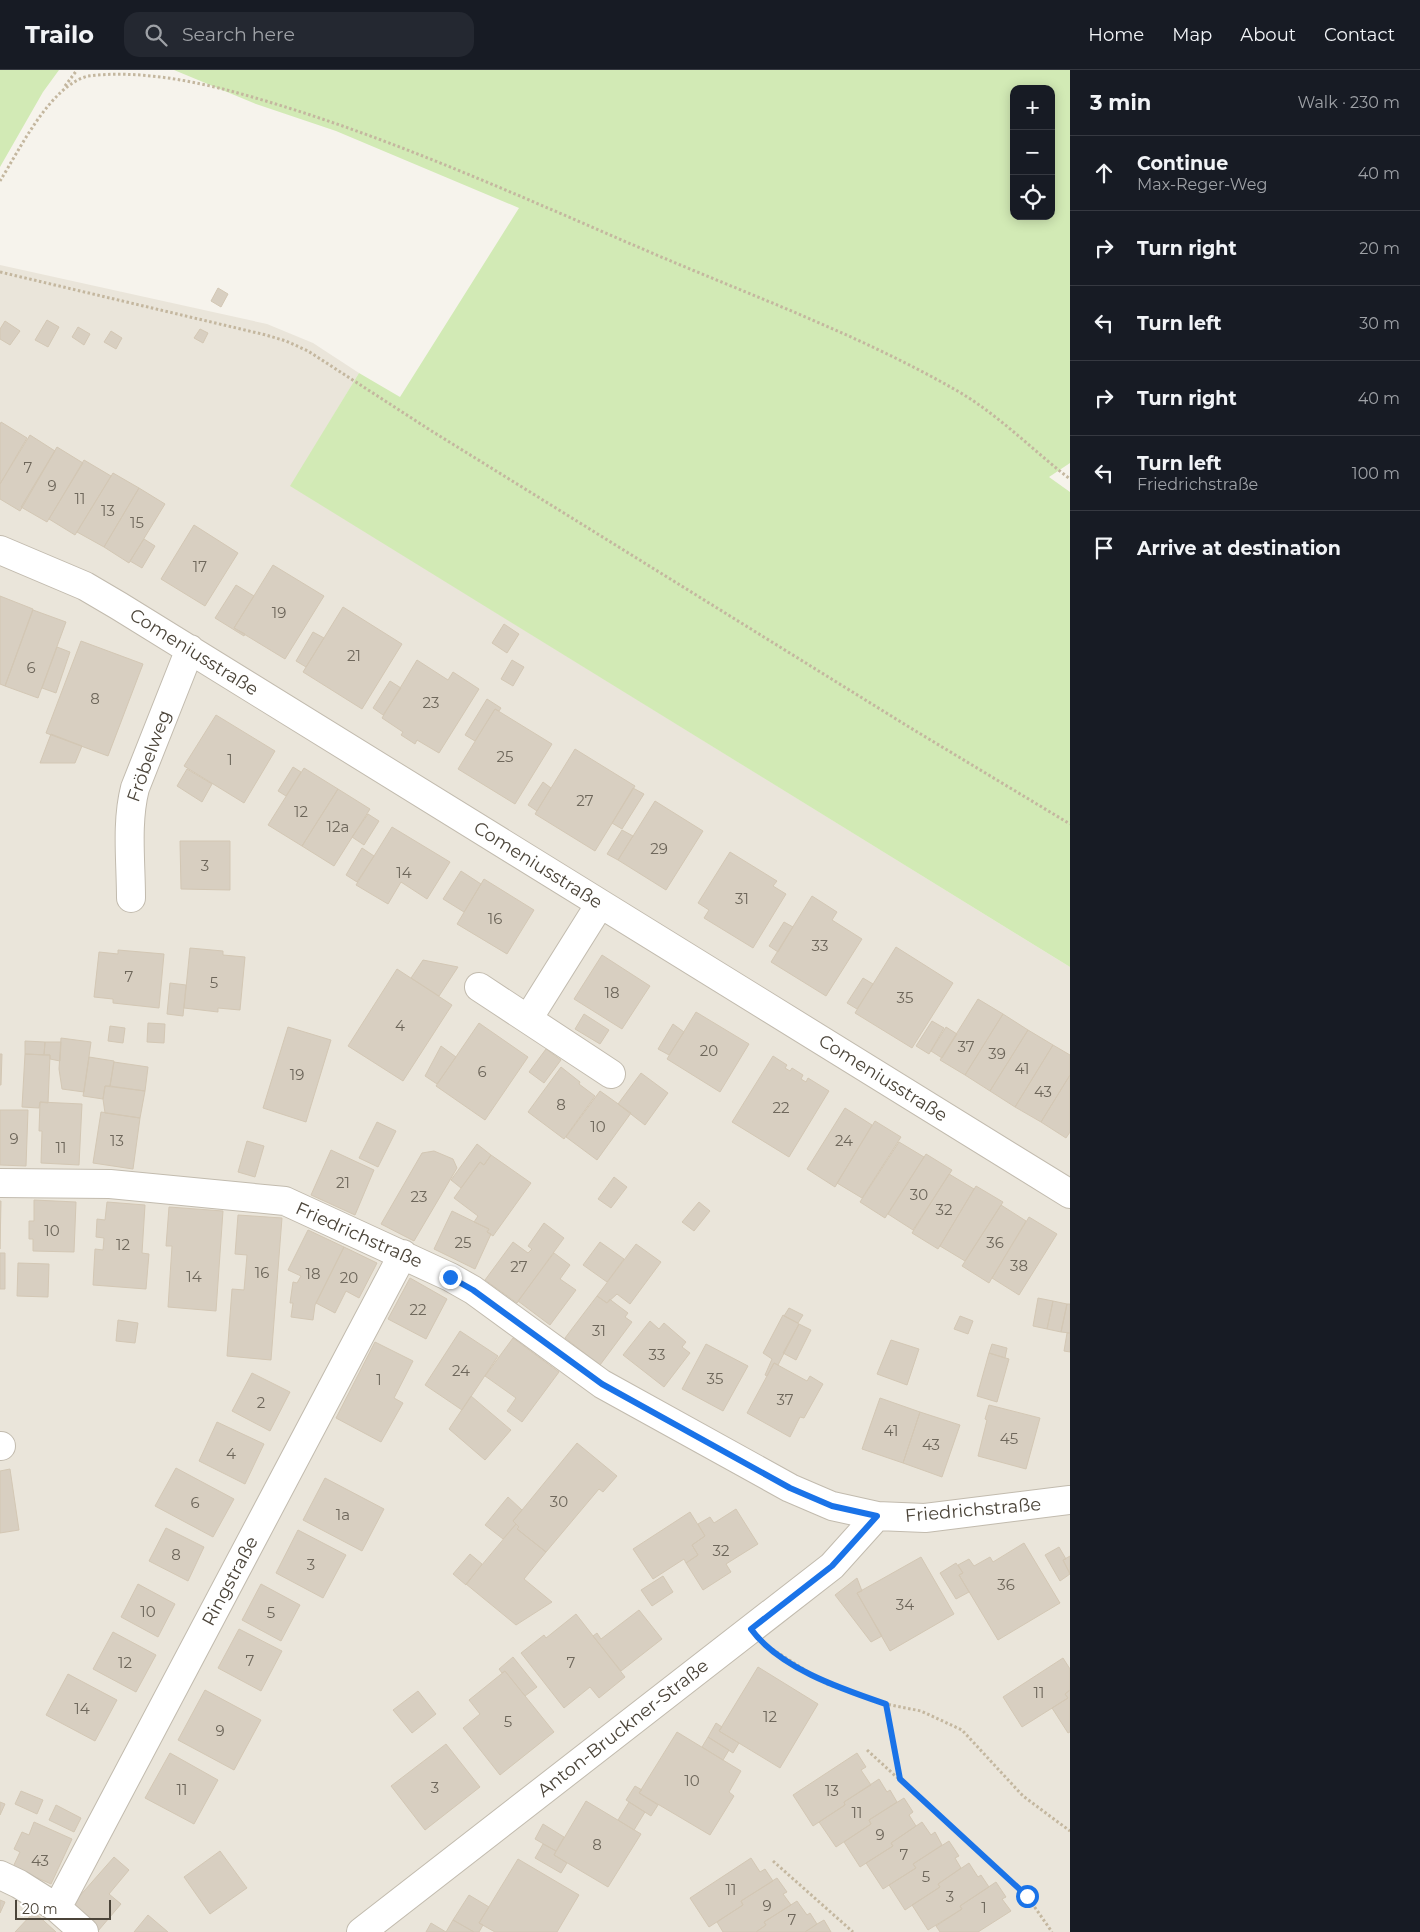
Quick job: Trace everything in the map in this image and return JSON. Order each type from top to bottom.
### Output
[{"type":"street","name":"Comeniusstraße","points":[[0,550],[85,586],[190,649],[1070,1194]]},
{"type":"street","name":"Fröbelweg","points":[[131,898],[130,820],[134,788],[190,649]]},
{"type":"street","points":[[528,1019],[600,904]]},
{"type":"street","points":[[479,987],[611,1074]]},
{"type":"street","name":"Friedrichstraße","points":[[0,1183],[110,1184],[285,1201],[403,1254],[473,1290],[602,1384],[790,1488],[832,1506],[877,1516],[925,1518],[1070,1500]]},
{"type":"street","name":"Ringstraße","points":[[57,1908],[403,1254]]},
{"type":"street","name":"Anton-Bruckner-Straße","points":[[361,1932],[832,1566],[877,1516]]},
{"type":"street","points":[[0,1875],[19,1884],[57,1908],[84,1932]]},
{"type":"path","points":[[0,181],[40,117],[76,70]]},
{"type":"path","points":[[64,88],[76,80],[99,74],[130,72],[172,76],[264,100],[368,135],[509,190],[914,367],[988,410],[1070,479]]},
{"type":"path","points":[[0,272],[266,334],[303,348],[438,436],[1070,824]]},
{"type":"path","points":[[751,1629],[760,1641],[790,1662],[828,1684],[886,1704],[921,1711],[962,1730],[1023,1796],[1070,1831]]},
{"type":"path","points":[[886,1704],[900,1779]]},
{"type":"path","points":[[867,1750],[1027,1896],[1052,1932]]},
{"type":"path","points":[[773,1861],[853,1932]]},
{"type":"shaded area","points":[[0,265],[267,324],[313,343],[359,373],[291,486],[1070,967],[1070,1932],[0,1932]]},
{"type":"green space","points":[[0,70],[59,70],[43,92],[0,167]]},
{"type":"green space","points":[[174,70],[1070,70],[1070,463],[1049,477],[1070,492],[1070,967],[290,486],[359,373],[400,397],[519,208],[336,131],[256,104]]},
{"type":"building","points":[[218,288],[228,294],[221,307],[211,301]]},
{"type":"building","points":[[47,320],[59,327],[48,347],[35,340]]},
{"type":"building","points":[[5,321],[20,331],[10,345],[0,339],[0,329]]},
{"type":"building","points":[[78,327],[90,334],[84,345],[72,337]]},
{"type":"building","points":[[200,329],[208,333],[203,343],[194,338]]},
{"type":"building","points":[[111,331],[122,338],[116,349],[104,342]]},
{"type":"building","points":[[1,422],[27,438],[0,484],[0,425]]},
{"type":"building","points":[[30,435],[55,451],[20,511],[0,499],[0,484]]},
{"type":"building","points":[[57,447],[83,463],[47,522],[21,507]]},
{"type":"building","points":[[84,460],[111,476],[75,535],[49,519]]},
{"type":"building","points":[[113,473],[139,488],[104,547],[77,532]]},
{"type":"building","points":[[139,488],[165,504],[129,563],[104,547]]},
{"type":"building","points":[[194,525],[238,553],[205,606],[161,579]]},
{"type":"building","points":[[144,539],[155,546],[142,568],[130,561]]},
{"type":"building","points":[[273,565],[324,596],[285,659],[234,628]]},
{"type":"building","points":[[236,585],[254,596],[234,628],[245,634],[244,636],[215,618]]},
{"type":"building","points":[[0,596],[33,609],[5,686],[0,684]]},
{"type":"building","points":[[343,607],[402,644],[362,709],[303,672]]},
{"type":"building","points":[[33,610],[66,622],[38,698],[5,686]]},
{"type":"building","points":[[504,624],[519,634],[507,653],[492,643]]},
{"type":"building","points":[[313,632],[324,638],[306,667],[296,661]]},
{"type":"building","points":[[81,641],[143,664],[108,756],[46,733]]},
{"type":"building","points":[[57,647],[70,652],[56,693],[42,688]]},
{"type":"building","points":[[417,660],[448,680],[453,672],[479,689],[439,753],[417,740],[415,744],[401,735],[403,732],[382,718]]},
{"type":"building","points":[[512,660],[524,667],[513,686],[501,679]]},
{"type":"building","points":[[390,681],[401,688],[383,715],[373,708]]},
{"type":"building","points":[[487,699],[501,708],[499,711],[495,709],[475,741],[465,735]]},
{"type":"building","points":[[495,709],[552,744],[515,804],[458,769]]},
{"type":"building","points":[[216,715],[275,751],[244,803],[184,766]]},
{"type":"building","points":[[51,734],[82,746],[75,763],[40,763]]},
{"type":"building","points":[[575,749],[635,786],[595,851],[535,814]]},
{"type":"building","points":[[293,767],[301,772],[286,796],[278,791]]},
{"type":"building","points":[[304,768],[338,789],[302,846],[268,825]]},
{"type":"building","points":[[187,769],[212,784],[202,802],[177,786]]},
{"type":"building","points":[[543,782],[551,788],[537,811],[528,805]]},
{"type":"building","points":[[633,788],[644,794],[622,829],[612,823]]},
{"type":"building","points":[[338,789],[370,809],[334,866],[302,846]]},
{"type":"building","points":[[655,801],[703,831],[666,890],[618,860]]},
{"type":"building","points":[[368,814],[379,821],[364,845],[352,837]]},
{"type":"building","points":[[392,827],[450,862],[427,899],[401,882],[388,904],[356,885]]},
{"type":"building","points":[[622,830],[633,836],[618,860],[607,854]]},
{"type":"building","points":[[180,841],[230,841],[230,890],[181,889]]},
{"type":"building","points":[[362,848],[374,856],[357,882],[346,875]]},
{"type":"building","points":[[730,852],[777,881],[773,886],[786,894],[753,948],[704,918],[709,910],[698,903]]},
{"type":"building","points":[[461,871],[481,884],[464,912],[443,899]]},
{"type":"building","points":[[484,879],[534,910],[507,954],[457,924]]},
{"type":"building","points":[[812,896],[837,912],[832,920],[862,939],[826,996],[771,962]]},
{"type":"building","points":[[784,922],[793,927],[778,952],[769,946]]},
{"type":"building","points":[[896,947],[953,983],[912,1048],[855,1013]]},
{"type":"building","points":[[190,948],[223,951],[223,955],[245,957],[240,1010],[218,1008],[218,1012],[184,1008]]},
{"type":"building","points":[[118,950],[164,954],[159,1008],[113,1003],[113,999],[94,997],[99,952],[118,954]]},
{"type":"building","points":[[602,955],[650,986],[622,1029],[574,999]]},
{"type":"building","points":[[423,960],[458,967],[439,996],[411,978]]},
{"type":"building","points":[[397,969],[452,1005],[403,1081],[348,1046]]},
{"type":"building","points":[[863,978],[873,984],[857,1009],[847,1003]]},
{"type":"building","points":[[170,983],[186,985],[183,1016],[167,1014]]},
{"type":"building","points":[[978,999],[1003,1014],[965,1075],[940,1060]]},
{"type":"building","points":[[696,1012],[749,1044],[720,1092],[667,1059]]},
{"type":"building","points":[[584,1014],[609,1030],[600,1044],[575,1029]]},
{"type":"building","points":[[1003,1014],[1028,1030],[990,1091],[965,1075]]},
{"type":"building","points":[[932,1021],[944,1028],[929,1054],[916,1046]]},
{"type":"building","points":[[148,1023],[165,1024],[164,1043],[147,1042]]},
{"type":"building","points":[[479,1023],[528,1057],[485,1120],[436,1086]]},
{"type":"building","points":[[673,1024],[684,1032],[669,1055],[658,1049]]},
{"type":"building","points":[[110,1026],[125,1028],[123,1043],[108,1041]]},
{"type":"building","points":[[288,1027],[331,1040],[306,1122],[263,1108]]},
{"type":"building","points":[[946,1027],[957,1034],[942,1058],[931,1051]]},
{"type":"building","points":[[1028,1030],[1053,1045],[1015,1107],[990,1091]]},
{"type":"building","points":[[61,1038],[91,1042],[84,1092],[62,1089],[59,1069]]},
{"type":"building","points":[[25,1041],[45,1042],[44,1055],[25,1054]]},
{"type":"building","points":[[45,1042],[61,1042],[60,1061],[50,1059],[50,1055],[44,1055]]},
{"type":"building","points":[[1053,1045],[1070,1055],[1070,1075],[1041,1122],[1015,1107]]},
{"type":"building","points":[[441,1046],[456,1057],[437,1084],[425,1076]]},
{"type":"building","points":[[546,1049],[561,1060],[544,1083],[529,1072]]},
{"type":"building","points":[[0,1054],[2,1054],[1,1085],[0,1085]]},
{"type":"building","points":[[25,1054],[50,1055],[48,1103],[40,1102],[39,1108],[22,1107]]},
{"type":"building","points":[[773,1056],[787,1065],[785,1068],[790,1071],[792,1068],[803,1075],[801,1079],[806,1082],[808,1078],[829,1091],[789,1157],[732,1122]]},
{"type":"building","points":[[89,1057],[114,1061],[110,1086],[105,1086],[103,1099],[83,1096]]},
{"type":"building","points":[[114,1062],[148,1067],[145,1091],[110,1086]]},
{"type":"building","points":[[561,1067],[595,1096],[564,1139],[528,1112]]},
{"type":"building","points":[[641,1073],[668,1093],[645,1125],[618,1104]]},
{"type":"building","points":[[1070,1075],[1070,1132],[1066,1138],[1041,1122]]},
{"type":"building","points":[[105,1086],[145,1091],[140,1118],[105,1113],[103,1099]]},
{"type":"building","points":[[600,1091],[631,1113],[597,1160],[566,1137]]},
{"type":"building","points":[[40,1102],[82,1104],[79,1165],[41,1163],[42,1131],[39,1131]]},
{"type":"building","points":[[845,1108],[872,1125],[835,1187],[807,1169]]},
{"type":"building","points":[[0,1110],[28,1110],[26,1166],[0,1165]]},
{"type":"building","points":[[101,1112],[140,1118],[133,1169],[93,1163]]},
{"type":"building","points":[[875,1121],[901,1137],[862,1198],[837,1183]]},
{"type":"building","points":[[377,1122],[396,1131],[378,1167],[359,1158]]},
{"type":"building","points":[[247,1141],[264,1146],[255,1177],[238,1172]]},
{"type":"building","points":[[899,1142],[924,1157],[885,1218],[860,1202]]},
{"type":"building","points":[[477,1144],[491,1155],[484,1165],[480,1162],[461,1188],[451,1180]]},
{"type":"building","points":[[331,1150],[374,1170],[355,1215],[311,1195]]},
{"type":"building","points":[[434,1151],[453,1159],[457,1168],[414,1241],[381,1224],[422,1153]]},
{"type":"building","points":[[926,1154],[952,1170],[913,1230],[888,1214]]},
{"type":"building","points":[[491,1155],[531,1183],[493,1236],[487,1232],[489,1229],[474,1222],[478,1216],[454,1198],[480,1162],[484,1165]]},
{"type":"building","points":[[949,1174],[974,1189],[938,1249],[912,1233]]},
{"type":"building","points":[[614,1177],[627,1187],[611,1208],[598,1199]]},
{"type":"building","points":[[976,1186],[1003,1202],[965,1261],[940,1246]]},
{"type":"building","points":[[34,1200],[76,1202],[74,1252],[33,1251],[33,1239],[29,1239],[29,1221],[34,1221]]},
{"type":"building","points":[[0,1201],[1,1201],[0,1249]]},
{"type":"building","points":[[107,1202],[145,1205],[142,1253],[149,1254],[146,1289],[93,1285],[95,1249],[103,1250],[104,1238],[96,1237],[97,1219],[105,1220]]},
{"type":"building","points":[[699,1202],[710,1211],[694,1231],[682,1222]]},
{"type":"building","points":[[1001,1205],[1026,1221],[989,1283],[962,1266]]},
{"type":"building","points":[[169,1207],[223,1211],[216,1311],[168,1307],[172,1246],[166,1246]]},
{"type":"building","points":[[452,1211],[489,1229],[487,1232],[491,1234],[475,1269],[434,1249]]},
{"type":"building","points":[[238,1215],[282,1218],[271,1360],[227,1356],[232,1289],[244,1290],[247,1255],[235,1254]]},
{"type":"building","points":[[1029,1217],[1057,1234],[1019,1295],[992,1278]]},
{"type":"building","points":[[544,1223],[564,1238],[517,1303],[485,1280],[513,1242],[528,1253],[532,1249],[528,1246]]},
{"type":"building","points":[[308,1230],[344,1247],[315,1305],[313,1320],[291,1317],[293,1303],[290,1303],[293,1282],[297,1283],[301,1276],[288,1270]]},
{"type":"building","points":[[600,1242],[624,1259],[607,1282],[583,1265]]},
{"type":"building","points":[[636,1244],[661,1262],[630,1304],[617,1294],[607,1303],[597,1296]]},
{"type":"building","points":[[344,1247],[377,1263],[359,1298],[346,1291],[335,1313],[316,1303]]},
{"type":"building","points":[[0,1253],[5,1253],[5,1289],[0,1289]]},
{"type":"building","points":[[554,1253],[570,1265],[560,1279],[576,1290],[550,1325],[518,1301]]},
{"type":"building","points":[[18,1263],[49,1264],[48,1297],[17,1296]]},
{"type":"building","points":[[410,1278],[447,1299],[426,1339],[388,1319]]},
{"type":"building","points":[[597,1296],[607,1303],[610,1299],[628,1313],[625,1317],[632,1322],[600,1365],[565,1338]]},
{"type":"building","points":[[1038,1298],[1053,1301],[1047,1329],[1033,1326]]},
{"type":"building","points":[[1053,1301],[1067,1304],[1061,1332],[1047,1329]]},
{"type":"building","points":[[1067,1304],[1070,1304],[1070,1333],[1061,1332]]},
{"type":"building","points":[[789,1308],[803,1315],[798,1323],[784,1316]]},
{"type":"building","points":[[783,1315],[799,1324],[778,1365],[774,1363],[767,1376],[765,1375],[772,1359],[763,1353]]},
{"type":"building","points":[[960,1316],[973,1321],[968,1334],[954,1329]]},
{"type":"building","points":[[118,1320],[138,1323],[135,1343],[116,1341]]},
{"type":"building","points":[[650,1321],[659,1329],[664,1323],[686,1342],[682,1347],[690,1353],[664,1387],[623,1355]]},
{"type":"building","points":[[799,1324],[811,1330],[796,1360],[783,1353]]},
{"type":"building","points":[[460,1331],[498,1356],[462,1410],[425,1385]]},
{"type":"building","points":[[1067,1333],[1070,1333],[1070,1352],[1064,1351]]},
{"type":"building","points":[[513,1338],[559,1372],[522,1422],[507,1411],[516,1398],[485,1376]]},
{"type":"building","points":[[891,1340],[919,1349],[907,1385],[877,1374]]},
{"type":"building","points":[[375,1342],[413,1361],[394,1398],[403,1403],[381,1442],[336,1418]]},
{"type":"building","points":[[706,1344],[748,1366],[723,1411],[682,1389]]},
{"type":"building","points":[[992,1344],[1007,1348],[1005,1358],[989,1353]]},
{"type":"building","points":[[989,1353],[1009,1359],[997,1402],[977,1396]]},
{"type":"building","points":[[774,1363],[807,1381],[810,1376],[823,1384],[804,1418],[800,1417],[790,1437],[747,1413]]},
{"type":"building","points":[[252,1373],[290,1392],[270,1431],[232,1411]]},
{"type":"building","points":[[471,1396],[511,1430],[485,1460],[449,1429]]},
{"type":"building","points":[[880,1398],[920,1412],[903,1463],[862,1449]]},
{"type":"building","points":[[989,1405],[1040,1418],[1026,1469],[978,1456]]},
{"type":"building","points":[[920,1412],[960,1425],[942,1477],[903,1463]]},
{"type":"building","points":[[217,1422],[264,1444],[245,1484],[199,1461]]},
{"type":"building","points":[[577,1443],[617,1476],[603,1492],[599,1489],[546,1552],[517,1529],[519,1527],[513,1521]]},
{"type":"building","points":[[176,1468],[234,1499],[213,1537],[155,1506]]},
{"type":"building","points":[[10,1469],[19,1530],[0,1533],[0,1471]]},
{"type":"building","points":[[325,1478],[384,1509],[362,1551],[303,1520]]},
{"type":"building","points":[[508,1497],[522,1510],[513,1521],[516,1524],[503,1539],[485,1525]]},
{"type":"building","points":[[736,1509],[758,1544],[726,1564],[731,1572],[703,1590],[686,1563],[698,1555],[692,1545],[705,1536],[698,1524],[710,1517],[714,1523]]},
{"type":"building","points":[[690,1512],[705,1536],[692,1545],[698,1555],[686,1563],[684,1559],[653,1579],[633,1549]]},
{"type":"building","points":[[516,1524],[519,1527],[517,1529],[546,1552],[524,1579],[552,1602],[516,1625],[466,1584]]},
{"type":"building","points":[[166,1528],[204,1547],[188,1581],[149,1561]]},
{"type":"building","points":[[298,1530],[346,1555],[323,1598],[276,1573]]},
{"type":"building","points":[[1024,1543],[1060,1603],[998,1640],[959,1575],[963,1573],[958,1565],[969,1559],[974,1566],[990,1557],[993,1562]]},
{"type":"building","points":[[1059,1547],[1066,1559],[1063,1560],[1070,1574],[1060,1581],[1045,1555]]},
{"type":"building","points":[[470,1554],[482,1564],[466,1585],[453,1574]]},
{"type":"building","points":[[1070,1556],[1070,1574],[1063,1560]]},
{"type":"building","points":[[921,1557],[954,1614],[890,1651],[857,1593]]},
{"type":"building","points":[[956,1563],[963,1573],[959,1575],[969,1592],[956,1599],[940,1573]]},
{"type":"building","points":[[663,1576],[673,1592],[652,1606],[641,1590]]},
{"type":"building","points":[[857,1578],[862,1591],[857,1593],[882,1636],[871,1642],[835,1595]]},
{"type":"building","points":[[138,1584],[175,1604],[158,1637],[121,1617]]},
{"type":"building","points":[[261,1584],[300,1605],[281,1641],[242,1620]]},
{"type":"building","points":[[639,1610],[662,1639],[621,1671],[593,1636],[597,1633],[601,1639]]},
{"type":"building","points":[[576,1614],[625,1677],[599,1698],[590,1687],[564,1708],[521,1653],[544,1635],[546,1638]]},
{"type":"building","points":[[239,1629],[282,1651],[261,1691],[218,1668]]},
{"type":"building","points":[[113,1632],[156,1655],[136,1692],[93,1669]]},
{"type":"building","points":[[513,1657],[537,1687],[525,1696],[505,1671],[502,1673],[499,1669]]},
{"type":"building","points":[[1063,1658],[1070,1669],[1070,1690],[1065,1694],[1068,1698],[1022,1727],[1003,1697]]},
{"type":"building","points":[[758,1667],[818,1704],[780,1768],[719,1731]]},
{"type":"building","points":[[505,1671],[554,1732],[500,1775],[463,1728],[480,1714],[469,1700]]},
{"type":"building","points":[[68,1674],[117,1700],[95,1741],[46,1715]]},
{"type":"building","points":[[205,1690],[261,1720],[234,1770],[178,1740]]},
{"type":"building","points":[[1070,1690],[1070,1732],[1068,1733],[1052,1708],[1068,1698],[1065,1694]]},
{"type":"building","points":[[418,1691],[436,1714],[412,1733],[393,1710]]},
{"type":"building","points":[[716,1723],[722,1727],[719,1731],[739,1743],[733,1753],[708,1737]]},
{"type":"building","points":[[677,1732],[741,1771],[729,1792],[734,1796],[710,1835],[639,1793]]},
{"type":"building","points":[[708,1737],[729,1750],[723,1760],[702,1747]]},
{"type":"building","points":[[446,1744],[480,1787],[425,1830],[391,1786]]},
{"type":"building","points":[[170,1753],[218,1780],[194,1824],[145,1798]]},
{"type":"building","points":[[857,1753],[866,1767],[861,1770],[871,1785],[844,1802],[845,1805],[813,1826],[793,1795]]},
{"type":"building","points":[[879,1779],[887,1792],[890,1790],[897,1802],[869,1820],[871,1824],[836,1847],[819,1822],[845,1805],[844,1802]]},
{"type":"building","points":[[635,1786],[642,1790],[639,1793],[658,1805],[651,1816],[626,1800]]},
{"type":"building","points":[[21,1791],[43,1800],[37,1814],[15,1804]]},
{"type":"building","points":[[904,1798],[913,1812],[909,1815],[916,1826],[891,1843],[893,1846],[860,1867],[844,1842],[871,1824],[869,1820]]},
{"type":"building","points":[[586,1801],[641,1834],[608,1887],[554,1855]]},
{"type":"building","points":[[0,1802],[5,1804],[0,1815]]},
{"type":"building","points":[[629,1802],[645,1812],[634,1830],[618,1820]]},
{"type":"building","points":[[56,1805],[81,1818],[74,1832],[49,1820]]},
{"type":"building","points":[[34,1822],[72,1839],[51,1884],[13,1867],[20,1852],[14,1849],[22,1832],[29,1835]]},
{"type":"building","points":[[922,1822],[931,1835],[935,1832],[942,1845],[913,1864],[916,1868],[883,1889],[866,1863],[893,1846],[891,1843]]},
{"type":"building","points":[[543,1824],[564,1837],[556,1851],[535,1839]]},
{"type":"building","points":[[949,1841],[959,1856],[955,1858],[961,1868],[938,1884],[940,1887],[905,1910],[889,1885],[916,1868],[913,1864]]},
{"type":"building","points":[[543,1844],[556,1851],[554,1855],[567,1863],[561,1873],[535,1858]]},
{"type":"building","points":[[220,1851],[247,1888],[210,1914],[184,1877]]},
{"type":"building","points":[[114,1857],[129,1870],[109,1894],[121,1904],[98,1931],[70,1907]]},
{"type":"building","points":[[751,1858],[760,1872],[765,1869],[773,1881],[741,1901],[743,1905],[709,1927],[690,1898]]},
{"type":"building","points":[[518,1859],[579,1895],[557,1932],[495,1932],[479,1923]]},
{"type":"building","points":[[969,1863],[978,1877],[981,1875],[989,1887],[960,1906],[962,1909],[928,1930],[912,1905],[940,1887],[938,1884]]},
{"type":"building","points":[[777,1878],[787,1892],[783,1894],[791,1905],[764,1922],[766,1925],[756,1932],[723,1932],[717,1922],[743,1905],[741,1901]]},
{"type":"building","points":[[996,1882],[1006,1897],[1002,1899],[1011,1911],[978,1932],[940,1932],[936,1926],[962,1909],[960,1906]]},
{"type":"building","points":[[469,1895],[489,1907],[479,1923],[483,1925],[479,1932],[474,1932],[453,1920]]},
{"type":"building","points":[[0,1900],[5,1902],[0,1913]]},
{"type":"building","points":[[797,1901],[807,1915],[810,1913],[817,1924],[805,1932],[756,1932],[766,1925],[764,1922]]},
{"type":"building","points":[[34,1912],[56,1932],[15,1932]]},
{"type":"building","points":[[148,1915],[168,1932],[134,1932]]},
{"type":"building","points":[[453,1920],[474,1932],[446,1932]]},
{"type":"building","points":[[824,1920],[831,1932],[805,1932],[817,1924]]},
{"type":"building","points":[[431,1923],[446,1932],[426,1932]]},
{"type":"route","points":[[450,1277],[473,1290],[602,1384],[790,1488],[832,1506],[877,1516],[832,1566],[751,1629],[760,1641],[790,1662],[828,1684],[886,1704],[900,1779],[1027,1896]]}]
